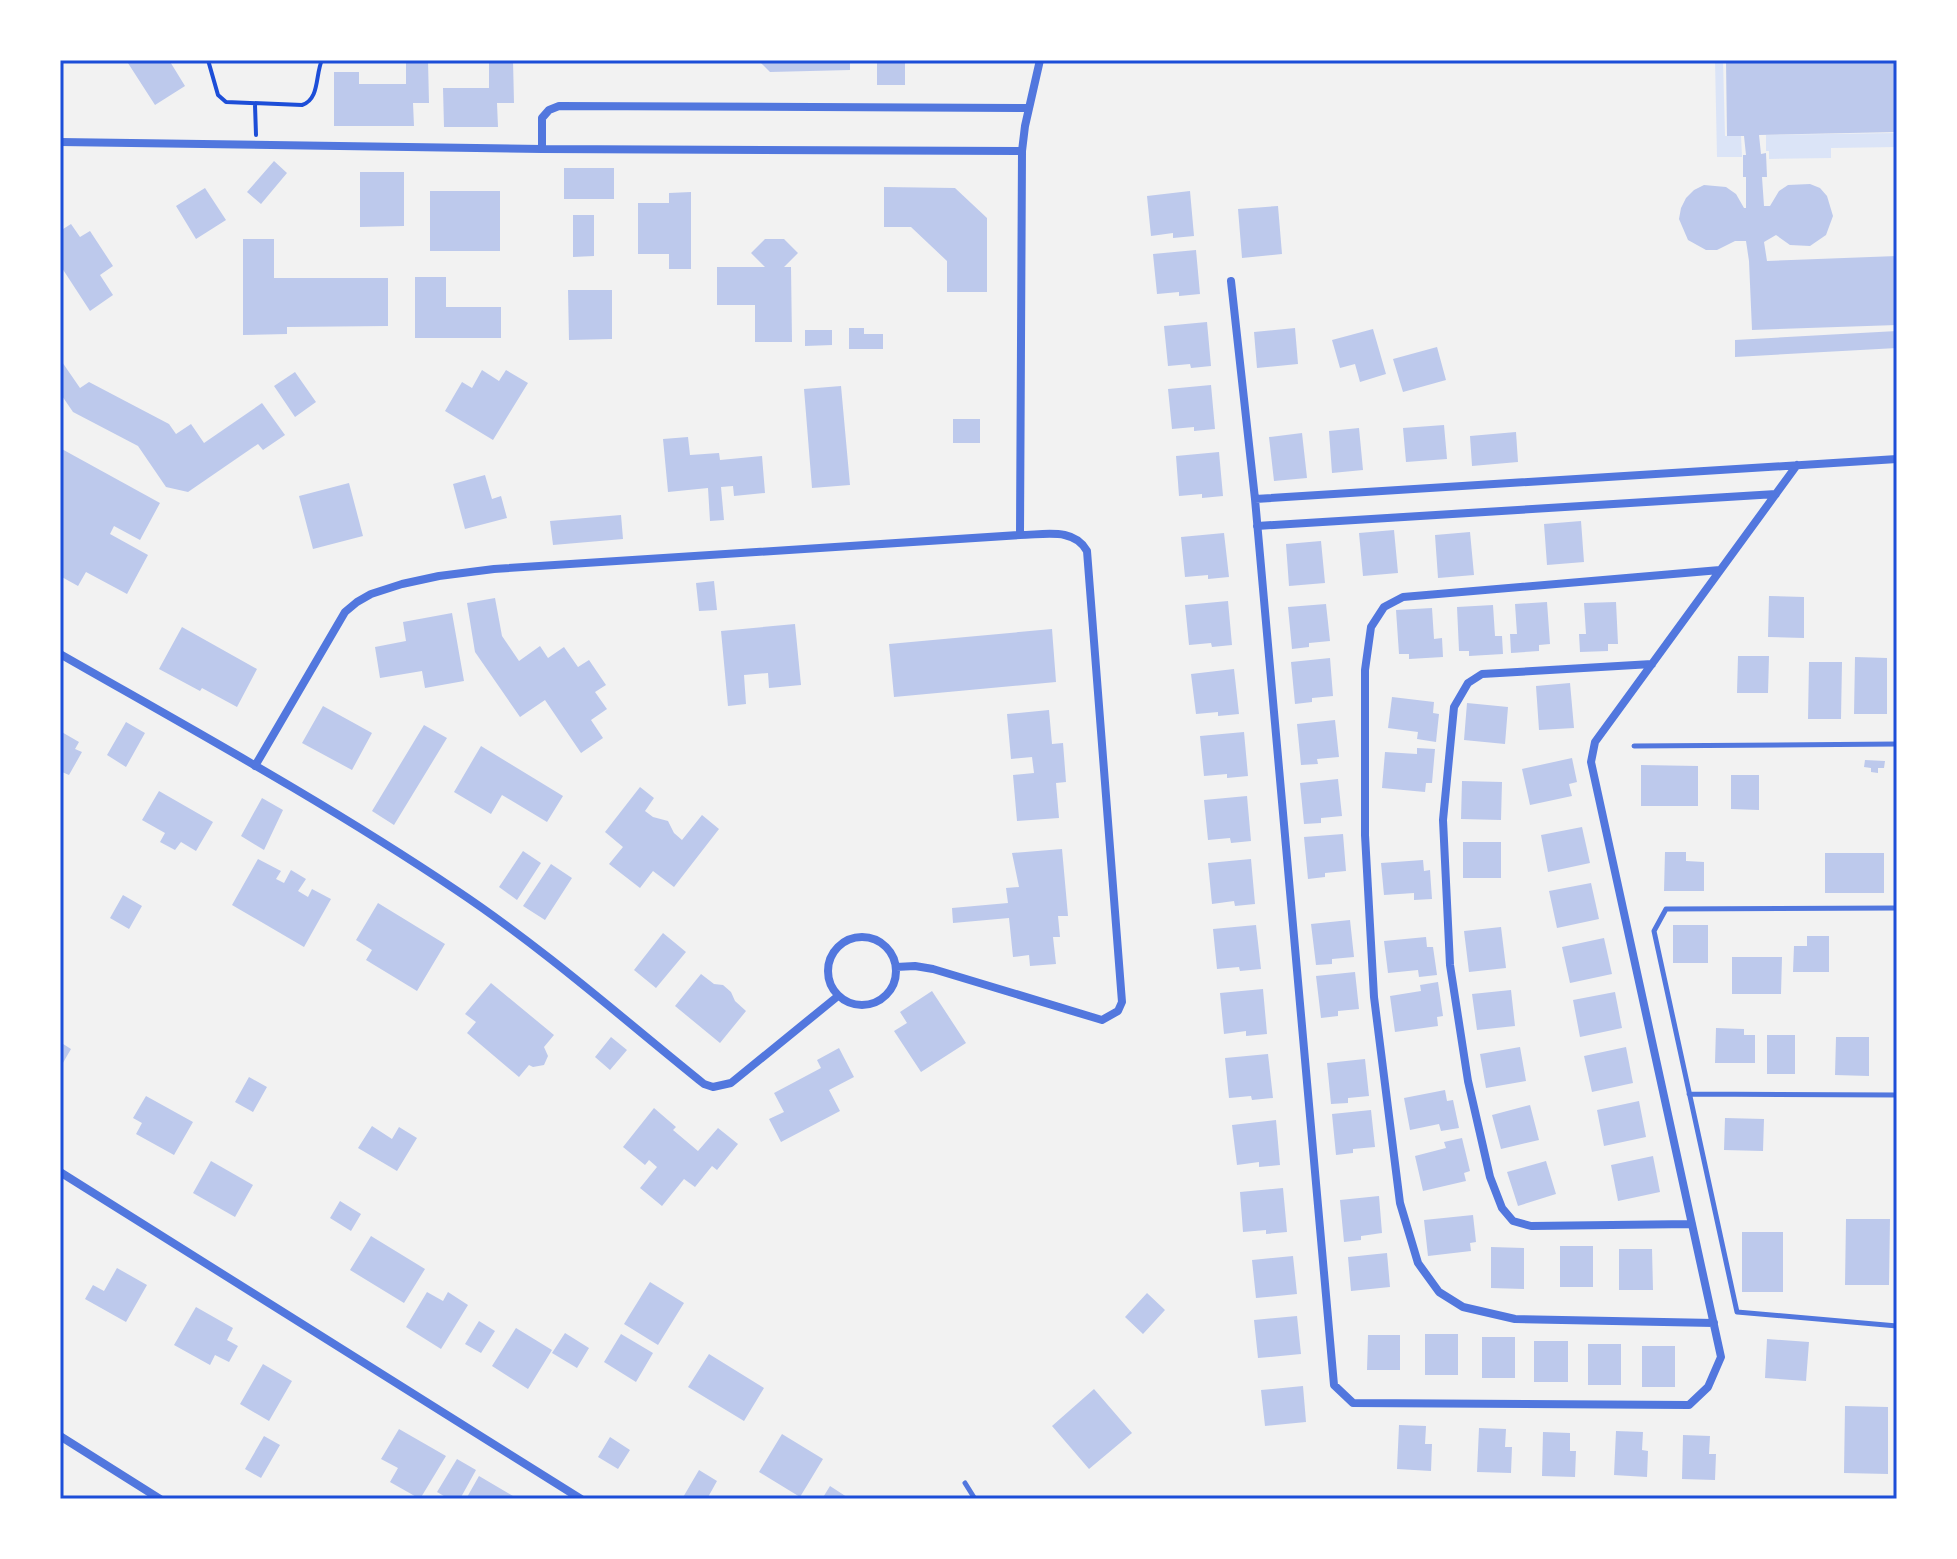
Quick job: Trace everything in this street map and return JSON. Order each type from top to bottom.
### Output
[{"type":"street","points":[[1020,535],[1022,151],[1040,60]]},
{"type":"street","points":[[542,149],[542,118],[549,110],[559,106],[1029,108]]},
{"type":"street","points":[[60,142],[542,149],[1022,151]]},
{"type":"street","points":[[1231,281],[1255,499],[1334,1385],[1353,1403],[1689,1405],[1708,1387],[1721,1357],[1591,762],[1595,742],[1797,465]]},
{"type":"street","points":[[1255,499],[1897,459]]},
{"type":"street","points":[[1257,526],[1776,494]]},
{"type":"street","points":[[255,766],[345,612],[371,594],[439,576],[494,569],[1020,535],[1071,535],[1079,539],[1087,551],[1122,1002],[1110,1017],[1102,1020],[933,969],[896,967]]},
{"type":"street","points":[[1714,1323],[1515,1319],[1463,1307],[1439,1292],[1418,1263],[1400,1203],[1374,997],[1365,835],[1365,670],[1371,627],[1384,607],[1403,597],[1720,570]]},
{"type":"street","points":[[60,654],[255,766],[442,881],[504,923],[704,1084],[713,1087],[731,1083],[838,996]]},
{"type":"street","points":[[1652,664],[1482,674],[1468,683],[1454,707],[1443,820],[1450,965],[1468,1081],[1490,1177],[1502,1208],[1513,1221],[1531,1226],[1692,1224]]},
{"type":"street","points":[[853,938],[868,938],[881,943],[891,953],[896,967],[895,981],[888,993],[877,1002],[864,1005],[850,1003],[838,996],[830,984],[828,970],[831,956],[840,945],[853,938]]},
{"type":"street","points":[[60,1172],[581,1499]]},
{"type":"street","points":[[60,1436],[160,1499]]},
{"type":"lane","points":[[1634,746],[1897,744]]},
{"type":"lane","points":[[1897,908],[1666,909],[1654,931],[1737,1312],[1897,1326]]},
{"type":"lane","points":[[1689,1094],[1897,1095]]},
{"type":"lane","points":[[965,1483],[975,1499]]},
{"type":"path","points":[[208,60],[222,100],[231,104],[255,105],[308,103],[313,97],[322,60]]},
{"type":"path","points":[[255,105],[257,145]]},
{"type":"shaded area","points":[[1715,60],[1723,60],[1725,136],[1741,136],[1742,157],[1717,157]]},
{"type":"shaded area","points":[[1897,133],[1897,147],[1831,148],[1831,158],[1769,159],[1769,151],[1766,151],[1766,135]]},
{"type":"building","points":[[126,60],[169,60],[185,86],[155,105]]},
{"type":"building","points":[[406,60],[428,60],[429,103],[413,103],[414,126],[334,126],[334,72],[359,72],[359,84],[406,84]]},
{"type":"building","points":[[489,60],[513,60],[514,103],[497,103],[498,127],[444,127],[443,88],[489,88]]},
{"type":"building","points":[[758,60],[850,60],[850,70],[770,72]]},
{"type":"building","points":[[877,60],[905,60],[905,85],[877,85]]},
{"type":"building","points":[[1726,60],[1897,60],[1897,132],[1759,135],[1761,154],[1766,153],[1767,177],[1762,177],[1764,206],[1770,206],[1779,191],[1788,185],[1810,184],[1820,188],[1827,196],[1833,216],[1826,235],[1810,246],[1790,245],[1776,235],[1764,242],[1767,261],[1897,256],[1897,325],[1752,330],[1746,241],[1735,241],[1717,250],[1706,250],[1688,240],[1679,219],[1686,198],[1694,190],[1704,185],[1726,187],[1736,194],[1746,208],[1744,136],[1727,136]]},
{"type":"building","points":[[274,161],[287,173],[261,204],[247,192]]},
{"type":"building","points":[[564,168],[614,168],[614,199],[564,199]]},
{"type":"building","points":[[360,172],[404,172],[404,226],[360,227]]},
{"type":"building","points":[[884,187],[955,188],[987,218],[987,292],[947,292],[947,261],[911,227],[884,227]]},
{"type":"building","points":[[205,188],[226,220],[196,239],[176,206]]},
{"type":"building","points":[[430,191],[500,191],[500,251],[430,251]]},
{"type":"building","points":[[1190,191],[1194,236],[1173,238],[1173,233],[1151,236],[1147,196]]},
{"type":"building","points":[[691,192],[691,269],[669,269],[669,254],[638,254],[638,203],[669,203],[669,193]]},
{"type":"building","points":[[1278,206],[1282,254],[1242,258],[1238,209]]},
{"type":"building","points":[[573,215],[594,215],[594,256],[573,257]]},
{"type":"building","points":[[71,224],[80,237],[90,231],[113,266],[100,275],[113,295],[90,311],[60,265],[60,231]]},
{"type":"building","points":[[243,239],[274,239],[274,278],[388,278],[388,326],[287,327],[287,334],[243,335]]},
{"type":"building","points":[[765,239],[784,239],[798,253],[784,267],[791,267],[792,342],[755,342],[755,305],[717,305],[717,267],[765,267],[751,253]]},
{"type":"building","points":[[1196,250],[1200,294],[1157,294],[1153,254]]},
{"type":"building","points":[[415,277],[446,277],[446,307],[501,307],[501,338],[415,338]]},
{"type":"building","points":[[568,290],[612,290],[612,339],[569,340]]},
{"type":"building","points":[[1207,322],[1211,366],[1168,366],[1164,326]]},
{"type":"building","points":[[849,328],[864,328],[864,334],[883,334],[883,349],[849,349]]},
{"type":"building","points":[[1295,328],[1298,364],[1257,368],[1254,332]]},
{"type":"building","points":[[1373,329],[1386,374],[1360,382],[1355,364],[1340,368],[1332,340]]},
{"type":"building","points":[[805,330],[832,330],[832,345],[805,346]]},
{"type":"building","points":[[1897,331],[1897,348],[1735,357],[1735,340]]},
{"type":"building","points":[[1437,347],[1446,380],[1403,392],[1393,359]]},
{"type":"building","points":[[60,359],[80,388],[89,382],[169,424],[176,434],[191,424],[204,443],[262,403],[285,435],[263,450],[258,444],[188,492],[166,487],[138,446],[73,412],[60,393]]},
{"type":"building","points":[[482,370],[499,381],[506,370],[528,383],[493,440],[445,411],[462,382],[472,388]]},
{"type":"building","points":[[295,372],[316,402],[295,417],[274,386]]},
{"type":"building","points":[[1211,385],[1215,429],[1172,429],[1168,389]]},
{"type":"building","points":[[841,386],[850,485],[812,488],[804,389]]},
{"type":"building","points":[[953,419],[980,419],[980,443],[953,443]]},
{"type":"building","points":[[1444,425],[1447,459],[1406,462],[1403,428]]},
{"type":"building","points":[[1359,428],[1363,470],[1332,473],[1329,431]]},
{"type":"building","points":[[1516,432],[1518,462],[1472,466],[1470,436]]},
{"type":"building","points":[[1302,433],[1307,478],[1274,481],[1269,437]]},
{"type":"building","points":[[688,437],[690,455],[719,453],[720,460],[762,456],[765,493],[734,496],[733,486],[721,487],[724,520],[710,521],[708,488],[668,492],[663,439]]},
{"type":"building","points":[[60,448],[160,503],[140,540],[114,526],[110,534],[148,555],[127,594],[86,572],[78,586],[60,576]]},
{"type":"building","points":[[1219,452],[1223,496],[1179,496],[1176,456]]},
{"type":"building","points":[[485,475],[492,499],[501,496],[507,518],[465,529],[453,484]]},
{"type":"building","points":[[349,483],[363,536],[313,549],[299,496]]},
{"type":"building","points":[[621,515],[623,539],[553,545],[550,521]]},
{"type":"building","points":[[1581,521],[1584,562],[1547,565],[1544,524]]},
{"type":"building","points":[[1394,530],[1398,573],[1363,576],[1359,533]]},
{"type":"building","points":[[1470,532],[1474,575],[1438,578],[1435,535]]},
{"type":"building","points":[[1224,533],[1229,577],[1185,577],[1181,537]]},
{"type":"building","points":[[1321,541],[1325,583],[1289,586],[1286,544]]},
{"type":"building","points":[[714,581],[717,610],[699,611],[696,583]]},
{"type":"building","points":[[1769,596],[1804,597],[1804,638],[1768,637]]},
{"type":"building","points":[[495,598],[502,636],[519,661],[540,646],[548,658],[564,647],[578,667],[589,660],[606,685],[595,692],[607,709],[591,720],[603,738],[581,753],[545,700],[520,717],[475,652],[467,603]]},
{"type":"building","points":[[1228,601],[1232,645],[1189,645],[1185,605]]},
{"type":"building","points":[[1547,602],[1550,644],[1539,645],[1539,651],[1511,653],[1510,634],[1517,634],[1515,604]]},
{"type":"building","points":[[1616,602],[1618,644],[1608,644],[1608,651],[1580,652],[1579,634],[1586,634],[1584,603]]},
{"type":"building","points":[[1326,604],[1330,641],[1292,649],[1288,607]]},
{"type":"building","points":[[1493,605],[1495,636],[1502,636],[1503,654],[1469,656],[1469,651],[1459,651],[1457,607]]},
{"type":"building","points":[[1432,608],[1434,639],[1442,638],[1443,657],[1409,659],[1409,654],[1399,654],[1396,610]]},
{"type":"building","points":[[452,613],[464,681],[425,688],[422,671],[380,678],[375,647],[406,641],[403,622]]},
{"type":"building","points":[[795,624],[801,685],[769,688],[768,673],[744,675],[746,704],[728,706],[721,631]]},
{"type":"building","points":[[182,627],[257,669],[237,707],[159,669]]},
{"type":"building","points":[[1052,629],[1056,682],[894,697],[889,644]]},
{"type":"building","points":[[1738,656],[1769,656],[1768,693],[1737,693]]},
{"type":"building","points":[[1855,657],[1887,658],[1887,714],[1854,714]]},
{"type":"building","points":[[1330,658],[1333,696],[1295,704],[1291,662]]},
{"type":"building","points":[[1809,662],[1842,662],[1841,719],[1808,719]]},
{"type":"building","points":[[1234,669],[1239,714],[1196,714],[1191,674]]},
{"type":"building","points":[[1570,683],[1574,728],[1539,730],[1536,686]]},
{"type":"building","points":[[1392,697],[1434,702],[1433,713],[1439,714],[1436,742],[1417,739],[1418,732],[1388,728]]},
{"type":"building","points":[[1467,703],[1508,707],[1505,744],[1464,740]]},
{"type":"building","points":[[323,706],[372,733],[352,770],[302,743]]},
{"type":"building","points":[[1049,710],[1052,744],[1063,743],[1066,782],[1056,783],[1059,818],[1017,821],[1013,775],[1034,773],[1032,757],[1011,759],[1007,714]]},
{"type":"building","points":[[1335,720],[1339,757],[1317,759],[1318,764],[1301,765],[1297,724]]},
{"type":"building","points":[[126,722],[145,733],[126,767],[107,755]]},
{"type":"building","points":[[424,725],[447,738],[394,825],[372,811]]},
{"type":"building","points":[[60,731],[79,742],[75,749],[82,752],[69,775],[62,772],[60,776]]},
{"type":"building","points":[[1244,732],[1248,776],[1204,776],[1200,736]]},
{"type":"building","points":[[481,746],[563,796],[547,822],[502,795],[491,814],[454,792]]},
{"type":"building","points":[[1417,748],[1435,749],[1432,783],[1426,783],[1425,792],[1382,788],[1385,752],[1417,754]]},
{"type":"building","points":[[1572,758],[1577,782],[1569,784],[1572,796],[1530,805],[1522,769]]},
{"type":"building","points":[[1865,760],[1885,761],[1884,768],[1878,768],[1878,773],[1871,772],[1871,768],[1864,767]]},
{"type":"building","points":[[1641,765],[1698,766],[1698,806],[1641,806]]},
{"type":"building","points":[[1731,775],[1759,775],[1759,810],[1731,809]]},
{"type":"building","points":[[1338,779],[1342,816],[1321,818],[1321,823],[1304,824],[1300,783]]},
{"type":"building","points":[[1462,781],[1502,782],[1501,820],[1461,819]]},
{"type":"building","points":[[640,787],[654,798],[645,811],[668,821],[682,840],[702,815],[719,829],[674,887],[653,871],[640,888],[609,864],[623,847],[605,832]]},
{"type":"building","points":[[159,791],[213,822],[196,851],[181,842],[175,850],[160,842],[165,833],[142,820]]},
{"type":"building","points":[[1247,796],[1251,841],[1231,843],[1230,838],[1208,840],[1204,800]]},
{"type":"building","points":[[262,798],[283,810],[264,850],[241,836]]},
{"type":"building","points":[[1582,827],[1590,863],[1548,872],[1541,835]]},
{"type":"building","points":[[1343,834],[1346,871],[1308,879],[1304,837]]},
{"type":"building","points":[[1463,842],[1501,842],[1501,878],[1463,878]]},
{"type":"building","points":[[1062,849],[1068,916],[1058,916],[1060,937],[1053,937],[1056,964],[1030,966],[1029,955],[1013,957],[1009,918],[953,923],[952,908],[1008,903],[1006,888],[1019,887],[1012,853]]},
{"type":"building","points":[[523,851],[541,863],[517,900],[499,887]]},
{"type":"building","points":[[1665,852],[1686,852],[1686,861],[1704,862],[1704,891],[1664,891]]},
{"type":"building","points":[[1825,853],[1884,853],[1884,893],[1825,893]]},
{"type":"building","points":[[258,859],[281,871],[276,879],[284,883],[291,870],[306,879],[298,891],[308,897],[312,889],[331,899],[304,947],[232,905]]},
{"type":"building","points":[[1251,859],[1255,904],[1235,906],[1234,901],[1212,904],[1208,863]]},
{"type":"building","points":[[1423,860],[1424,871],[1430,870],[1432,899],[1414,900],[1414,893],[1384,895],[1381,863]]},
{"type":"building","points":[[551,864],[572,878],[545,920],[523,906]]},
{"type":"building","points":[[1591,883],[1599,919],[1557,928],[1549,891]]},
{"type":"building","points":[[123,895],[142,906],[129,929],[110,918]]},
{"type":"building","points":[[378,903],[445,944],[417,991],[366,960],[372,950],[356,940]]},
{"type":"building","points":[[1350,920],[1354,957],[1332,959],[1332,964],[1316,965],[1311,924]]},
{"type":"building","points":[[1256,925],[1261,969],[1217,969],[1213,929]]},
{"type":"building","points":[[1673,925],[1708,925],[1708,963],[1673,963]]},
{"type":"building","points":[[1501,927],[1506,968],[1469,972],[1464,931]]},
{"type":"building","points":[[663,933],[686,952],[656,988],[634,970]]},
{"type":"building","points":[[1807,936],[1829,936],[1829,972],[1793,972],[1794,946],[1807,946]]},
{"type":"building","points":[[1426,937],[1427,947],[1433,947],[1437,975],[1419,977],[1418,970],[1388,973],[1384,941]]},
{"type":"building","points":[[1604,938],[1612,974],[1570,983],[1562,947]]},
{"type":"building","points":[[1732,957],[1782,957],[1781,994],[1732,994]]},
{"type":"building","points":[[1355,972],[1359,1009],[1338,1011],[1338,1016],[1321,1018],[1316,976]]},
{"type":"building","points":[[701,974],[714,984],[723,985],[746,1011],[720,1043],[675,1006]]},
{"type":"building","points":[[1438,982],[1443,1016],[1437,1017],[1438,1026],[1395,1032],[1390,996],[1421,991],[1420,985]]},
{"type":"building","points":[[491,983],[554,1035],[544,1047],[548,1056],[544,1065],[529,1065],[519,1077],[467,1033],[476,1022],[465,1014]]},
{"type":"building","points":[[1263,989],[1267,1034],[1246,1036],[1246,1031],[1224,1034],[1220,993]]},
{"type":"building","points":[[1511,990],[1515,1026],[1477,1030],[1472,994]]},
{"type":"building","points":[[932,991],[966,1043],[921,1072],[894,1031],[907,1023],[900,1012]]},
{"type":"building","points":[[1615,992],[1622,1028],[1580,1037],[1573,1000]]},
{"type":"building","points":[[1716,1028],[1744,1029],[1744,1035],[1755,1035],[1755,1063],[1715,1063]]},
{"type":"building","points":[[1767,1035],[1795,1035],[1795,1074],[1767,1074]]},
{"type":"building","points":[[611,1037],[627,1050],[610,1070],[595,1057]]},
{"type":"building","points":[[1836,1037],[1869,1037],[1869,1076],[1835,1075]]},
{"type":"building","points":[[60,1042],[71,1049],[60,1068]]},
{"type":"building","points":[[1520,1047],[1526,1081],[1486,1088],[1480,1054]]},
{"type":"building","points":[[1626,1047],[1633,1083],[1592,1092],[1584,1056]]},
{"type":"building","points":[[839,1048],[854,1077],[829,1090],[840,1111],[781,1142],[769,1119],[784,1112],[774,1093],[821,1068],[817,1060]]},
{"type":"building","points":[[1268,1054],[1273,1098],[1229,1098],[1225,1058]]},
{"type":"building","points":[[1365,1059],[1369,1096],[1348,1098],[1348,1103],[1331,1104],[1327,1063]]},
{"type":"building","points":[[249,1077],[267,1087],[253,1112],[235,1102]]},
{"type":"building","points":[[1445,1090],[1447,1101],[1453,1100],[1459,1128],[1441,1131],[1439,1124],[1410,1130],[1404,1098]]},
{"type":"building","points":[[146,1096],[193,1122],[174,1155],[136,1134],[142,1123],[133,1118]]},
{"type":"building","points":[[1639,1101],[1646,1137],[1604,1146],[1597,1110]]},
{"type":"building","points":[[1530,1105],[1539,1140],[1501,1149],[1492,1115]]},
{"type":"building","points":[[654,1108],[676,1127],[673,1130],[698,1151],[718,1128],[738,1144],[717,1170],[712,1166],[695,1187],[684,1179],[662,1206],[640,1188],[657,1167],[649,1160],[645,1165],[623,1147]]},
{"type":"building","points":[[1371,1110],[1375,1147],[1353,1149],[1353,1153],[1336,1155],[1332,1114]]},
{"type":"building","points":[[1725,1118],[1764,1119],[1763,1151],[1724,1150]]},
{"type":"building","points":[[1276,1120],[1280,1165],[1259,1167],[1259,1162],[1237,1165],[1232,1125]]},
{"type":"building","points":[[372,1126],[392,1139],[399,1127],[417,1138],[397,1171],[358,1148]]},
{"type":"building","points":[[1462,1138],[1470,1171],[1464,1173],[1466,1181],[1423,1191],[1415,1156],[1446,1148],[1444,1142]]},
{"type":"building","points":[[1653,1156],[1660,1192],[1618,1201],[1611,1165]]},
{"type":"building","points":[[211,1161],[253,1185],[235,1217],[193,1193]]},
{"type":"building","points":[[1546,1161],[1556,1194],[1518,1206],[1507,1172]]},
{"type":"building","points":[[1283,1188],[1287,1232],[1243,1232],[1240,1192]]},
{"type":"building","points":[[1379,1196],[1382,1233],[1344,1242],[1340,1200]]},
{"type":"building","points":[[340,1201],[361,1214],[351,1231],[330,1218]]},
{"type":"building","points":[[1473,1215],[1476,1242],[1470,1243],[1471,1251],[1428,1256],[1424,1220]]},
{"type":"building","points":[[1846,1219],[1890,1219],[1889,1285],[1845,1285]]},
{"type":"building","points":[[1742,1232],[1783,1232],[1783,1292],[1742,1292]]},
{"type":"building","points":[[371,1236],[425,1269],[404,1303],[350,1270]]},
{"type":"building","points":[[1560,1246],[1593,1246],[1593,1287],[1560,1287]]},
{"type":"building","points":[[1491,1247],[1524,1248],[1524,1289],[1491,1288]]},
{"type":"building","points":[[1619,1249],[1652,1249],[1653,1290],[1619,1290]]},
{"type":"building","points":[[1387,1253],[1390,1287],[1351,1291],[1348,1257]]},
{"type":"building","points":[[1293,1256],[1297,1294],[1256,1298],[1252,1260]]},
{"type":"building","points":[[117,1268],[147,1285],[126,1322],[85,1299],[93,1285],[104,1291]]},
{"type":"building","points":[[650,1282],[684,1303],[658,1345],[624,1324]]},
{"type":"building","points":[[427,1292],[443,1301],[448,1292],[468,1305],[441,1349],[406,1327]]},
{"type":"building","points":[[1147,1293],[1165,1310],[1143,1334],[1125,1317]]},
{"type":"building","points":[[196,1307],[233,1328],[227,1340],[238,1346],[229,1362],[215,1355],[210,1365],[174,1345]]},
{"type":"building","points":[[1297,1316],[1301,1354],[1258,1358],[1254,1320]]},
{"type":"building","points":[[479,1321],[495,1331],[481,1353],[465,1344]]},
{"type":"building","points":[[516,1328],[552,1350],[528,1389],[492,1366]]},
{"type":"building","points":[[565,1333],[589,1348],[577,1368],[552,1353]]},
{"type":"building","points":[[621,1334],[653,1353],[636,1382],[604,1362]]},
{"type":"building","points":[[1425,1334],[1458,1334],[1458,1375],[1425,1375]]},
{"type":"building","points":[[1368,1335],[1400,1335],[1400,1370],[1367,1370]]},
{"type":"building","points":[[1482,1337],[1515,1337],[1515,1378],[1482,1378]]},
{"type":"building","points":[[1767,1339],[1809,1342],[1806,1381],[1765,1378]]},
{"type":"building","points":[[1534,1341],[1568,1341],[1568,1382],[1534,1382]]},
{"type":"building","points":[[1588,1344],[1621,1344],[1621,1385],[1588,1385]]},
{"type":"building","points":[[1642,1346],[1675,1346],[1675,1387],[1642,1387]]},
{"type":"building","points":[[709,1354],[764,1388],[744,1421],[688,1387]]},
{"type":"building","points":[[263,1364],[292,1381],[269,1421],[240,1404]]},
{"type":"building","points":[[1303,1386],[1306,1422],[1265,1426],[1261,1390]]},
{"type":"building","points":[[1094,1389],[1132,1433],[1089,1469],[1052,1426]]},
{"type":"building","points":[[1845,1406],[1888,1407],[1888,1474],[1844,1473]]},
{"type":"building","points":[[1399,1425],[1426,1426],[1425,1444],[1432,1444],[1431,1471],[1397,1469]]},
{"type":"building","points":[[1479,1428],[1506,1429],[1505,1447],[1512,1447],[1511,1473],[1477,1472]]},
{"type":"building","points":[[399,1429],[446,1456],[420,1499],[390,1482],[398,1468],[381,1459]]},
{"type":"building","points":[[1616,1431],[1643,1432],[1642,1450],[1648,1451],[1647,1477],[1614,1475]]},
{"type":"building","points":[[1543,1432],[1570,1433],[1570,1451],[1576,1451],[1575,1477],[1542,1476]]},
{"type":"building","points":[[782,1434],[823,1459],[800,1497],[759,1472]]},
{"type":"building","points":[[1683,1435],[1710,1436],[1709,1454],[1716,1454],[1715,1480],[1682,1479]]},
{"type":"building","points":[[264,1436],[280,1445],[261,1478],[245,1469]]},
{"type":"building","points":[[610,1437],[630,1450],[618,1469],[598,1457]]},
{"type":"building","points":[[457,1459],[476,1470],[460,1499],[449,1499],[437,1492]]},
{"type":"building","points":[[699,1470],[717,1481],[707,1499],[682,1499]]},
{"type":"building","points":[[479,1476],[518,1499],[466,1499]]},
{"type":"building","points":[[830,1486],[850,1499],[822,1499]]}]
